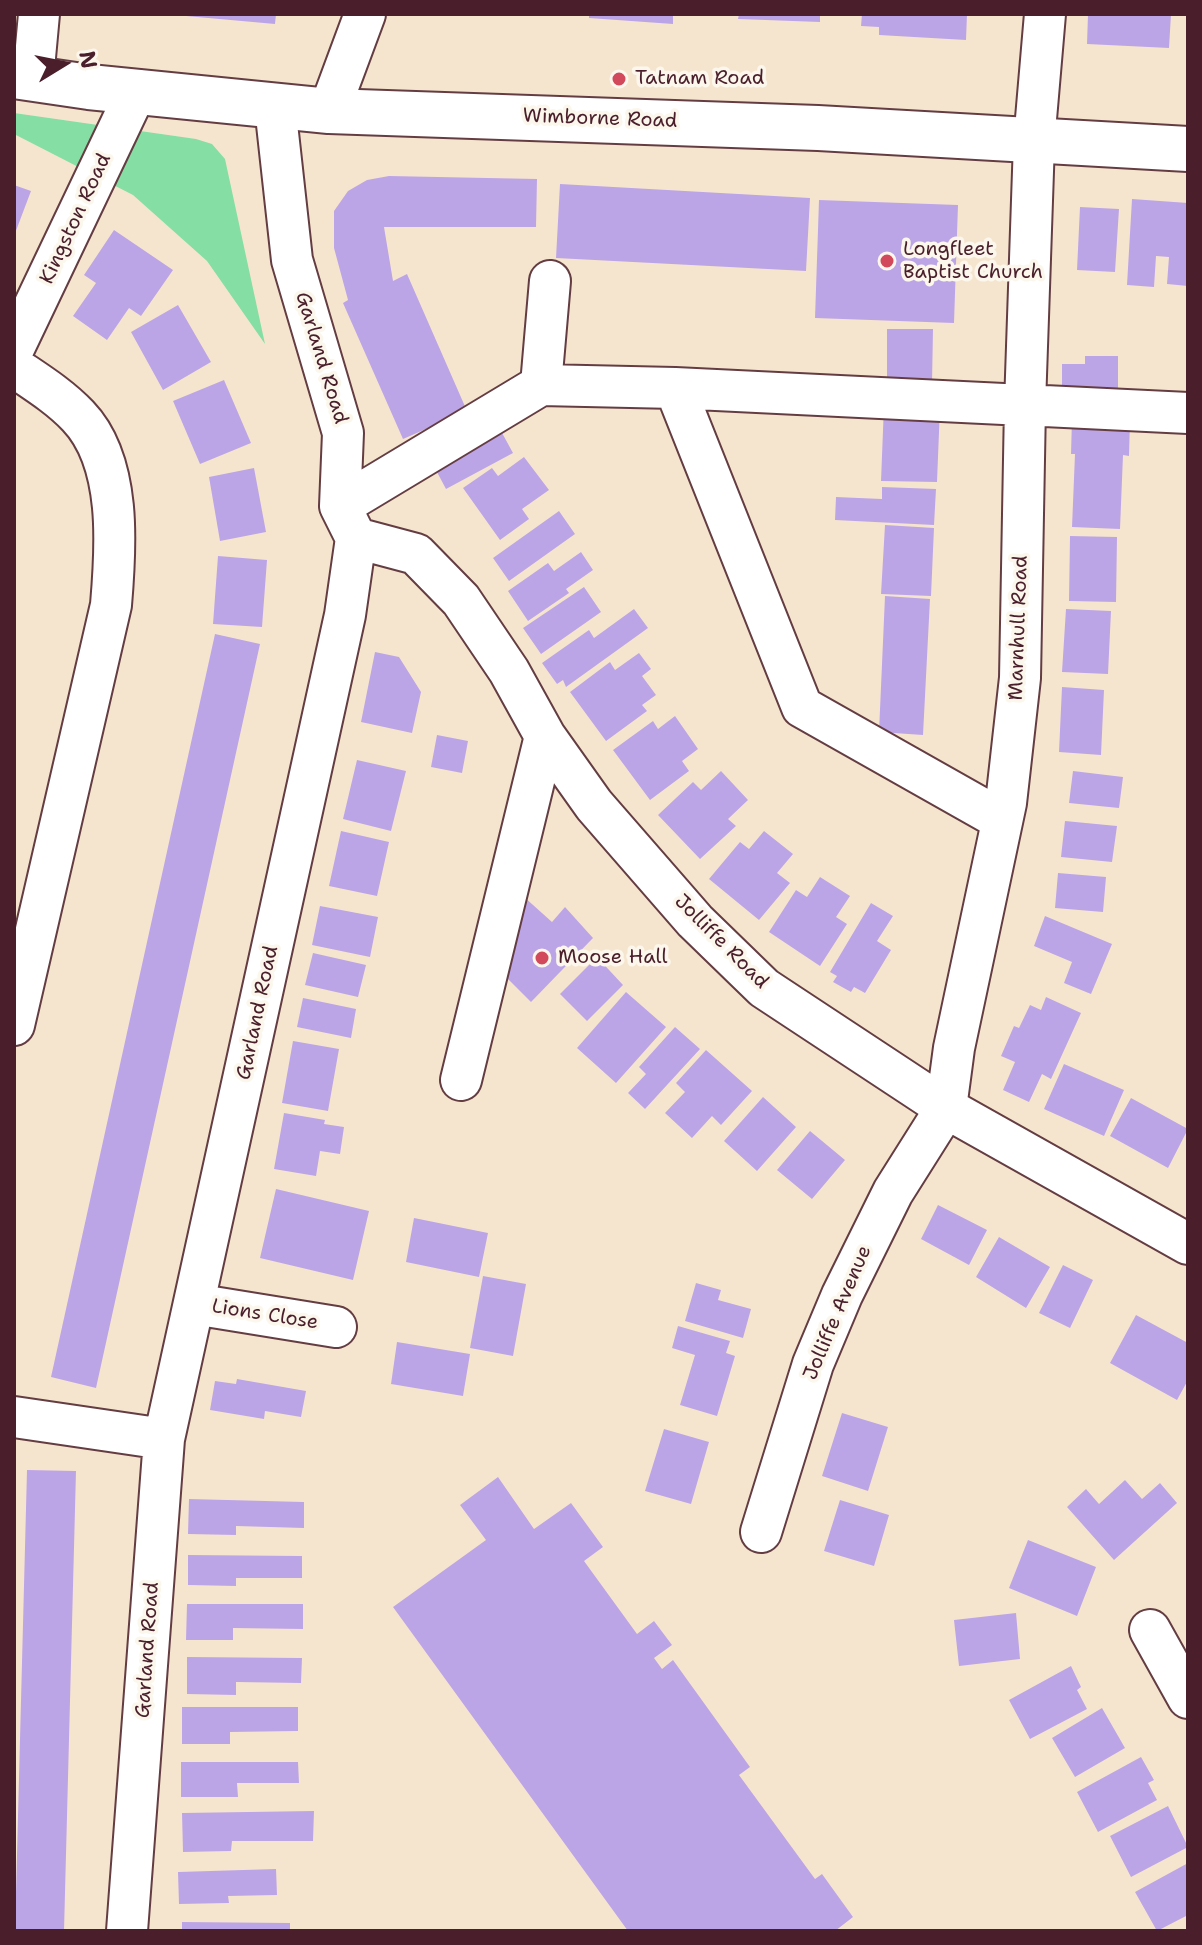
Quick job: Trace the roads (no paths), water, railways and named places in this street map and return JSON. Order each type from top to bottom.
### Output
[{"type":"main road","name":"Wimborne Road","points":[[23,78],[329,111],[787,127],[1188,149]]},
{"type":"street","points":[[23,78],[39,14]]},
{"type":"street","points":[[329,111],[365,14]]},
{"type":"street","name":"Marnhull Road","points":[[946,1108],[954,1048],[1002,820],[1020,678],[1034,142],[1045,14]]},
{"type":"street","name":"Kingston Road","points":[[14,348],[137,90]]},
{"type":"street","name":"Garland Road","points":[[127,1931],[164,1439],[345,615],[348,522],[343,433],[292,260],[275,106]]},
{"type":"street","points":[[541,385],[550,281]]},
{"type":"street","points":[[14,367],[80,417],[96,444],[106,472],[116,536],[111,605],[14,1025]]},
{"type":"street","points":[[348,522],[541,385],[675,388],[1188,413]]},
{"type":"street","points":[[675,388],[802,707],[1002,820]]},
{"type":"street","name":"Jolliffe Road","points":[[348,522],[416,554],[461,600],[509,671],[545,736],[594,805],[695,921],[764,988],[946,1108],[1188,1244]]},
{"type":"street","points":[[461,1080],[545,736]]},
{"type":"street","name":"Jolliffe Avenue","points":[[761,1532],[813,1364],[842,1295],[893,1192],[946,1108]]},
{"type":"street","name":"Lions Close","points":[[194,1304],[336,1327]]},
{"type":"street","points":[[14,1417],[164,1439]]},
{"type":"street","points":[[1150,1630],[1188,1698]]},
{"type":"place","name":"Tatnam Road","points":[[619,79]]},
{"type":"place","name":"Longfleet Baptist Church","points":[[887,261]]},
{"type":"place","name":"Moose Hall","points":[[542,958]]}]
